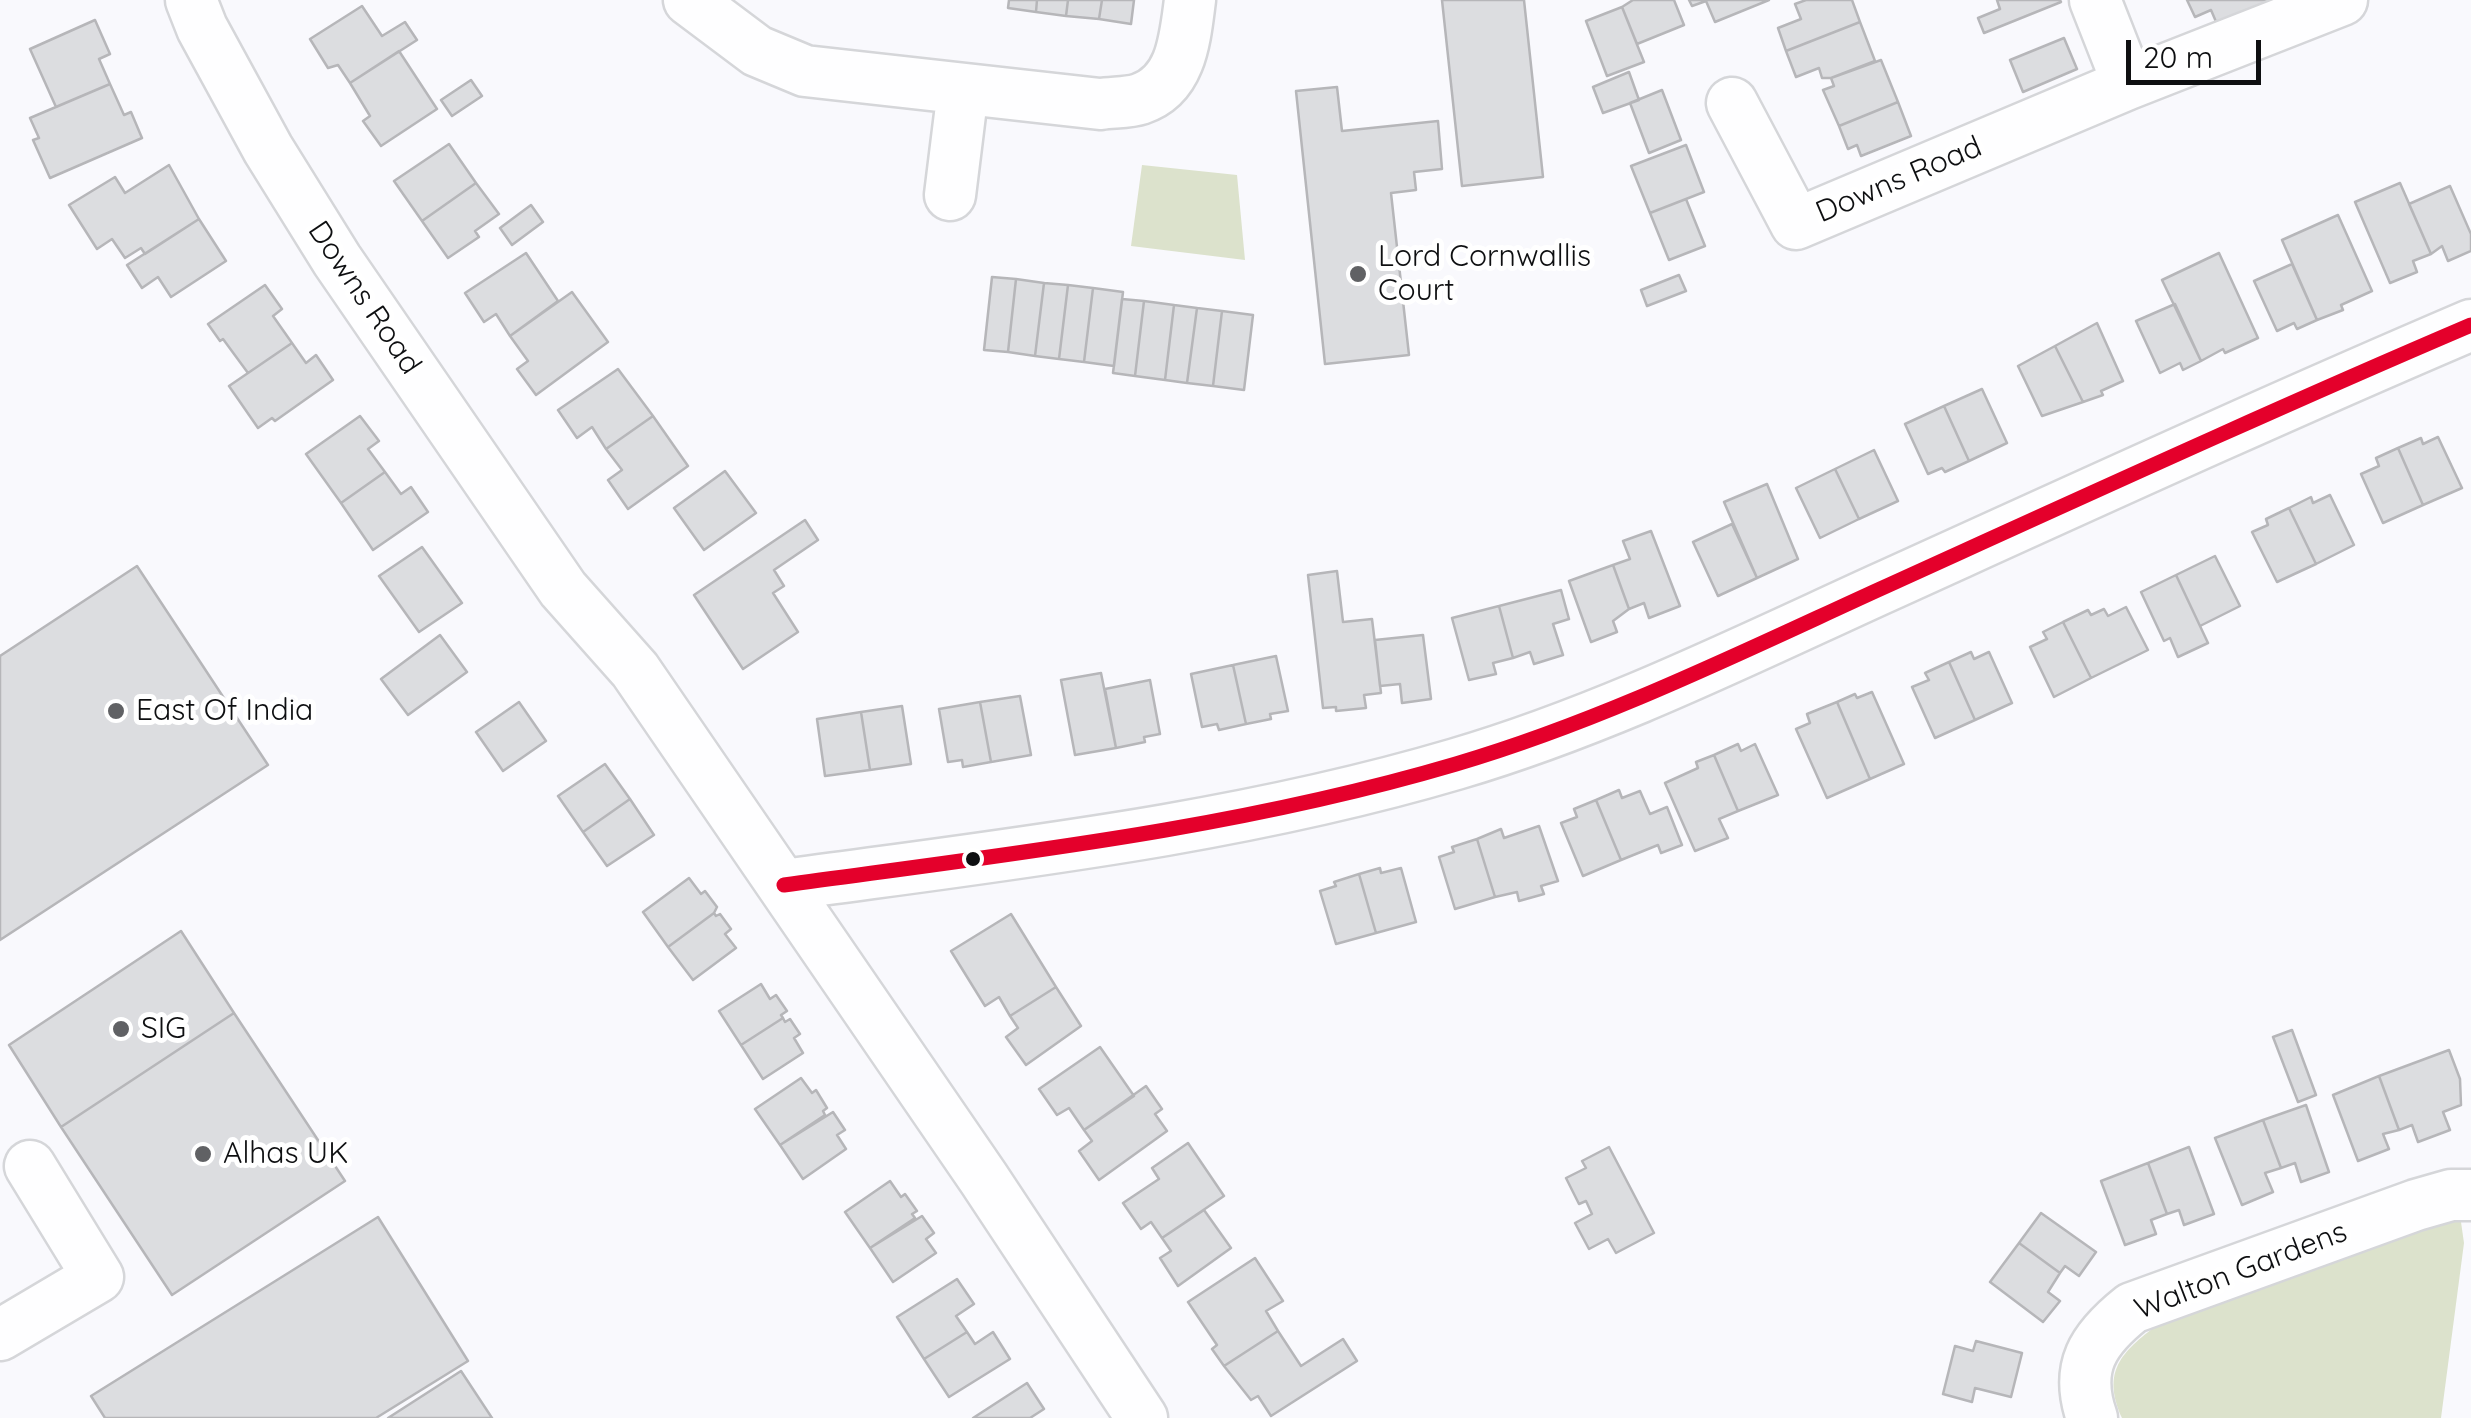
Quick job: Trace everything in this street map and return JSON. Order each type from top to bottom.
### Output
[{"type":"street","name":"Downs Road","points":[[191,0],[202,28],[268,150],[337,260],[562,589],[636,670],[1142,1418]]},
{"type":"street","points":[[689,0],[757,51],[804,71],[1100,104],[1140,99],[1170,80],[1184,40],[1190,0]]},
{"type":"street","points":[[2095,0],[2128,84]]},
{"type":"street","name":"Downs Road","points":[[1732,102],[1796,224],[2128,84],[2342,0]]},
{"type":"street","points":[[953,174],[963,90]]},
{"type":"street","points":[[784,886],[1161,833],[1335,797],[1458,764],[1594,714],[1754,646],[2222,433],[2471,325]]},
{"type":"street","points":[[3,1324],[98,1277],[30,1166]]},
{"type":"street","name":"Walton Gardens","points":[[2092,1418],[2083,1392],[2088,1362],[2102,1332],[2132,1308],[2416,1205],[2471,1195]]},
{"type":"green space","points":[[1142,165],[1237,175],[1245,260],[1131,246]]},
{"type":"green space","points":[[2451,1217],[2461,1222],[2464,1243],[2441,1418],[2122,1418],[2114,1387],[2118,1364],[2157,1325]]},
{"type":"building","points":[[1009,0],[1037,0],[1036,12],[1008,8]]},
{"type":"building","points":[[1037,0],[1068,0],[1066,16],[1036,12]]},
{"type":"building","points":[[1068,0],[1102,0],[1099,19],[1066,16]]},
{"type":"building","points":[[1102,0],[1134,0],[1131,24],[1099,19]]},
{"type":"building","name":"Lord Cornwallis Court","points":[[1442,0],[1524,0],[1543,177],[1462,186]]},
{"type":"building","points":[[1633,0],[1674,0],[1684,25],[1637,44],[1622,7]]},
{"type":"building","points":[[1689,0],[1769,0],[1715,22],[1706,1],[1692,6]]},
{"type":"building","points":[[1806,0],[1852,0],[1860,22],[1786,51],[1778,28],[1801,19],[1795,4]]},
{"type":"building","points":[[1997,0],[2061,2],[1984,33],[1978,18],[2000,9]]},
{"type":"building","points":[[2187,0],[2271,3],[2217,24],[2211,10],[2195,17]]},
{"type":"building","points":[[362,6],[382,36],[405,22],[417,40],[350,83],[338,65],[328,68],[310,39]]},
{"type":"building","points":[[1622,7],[1644,62],[1607,76],[1586,21]]},
{"type":"building","points":[[95,20],[110,54],[99,59],[110,84],[56,107],[30,49]]},
{"type":"building","points":[[1860,22],[1875,61],[1831,78],[1822,78],[1819,68],[1796,77],[1786,51]]},
{"type":"building","points":[[2064,38],[2077,69],[2023,92],[2010,60]]},
{"type":"building","points":[[399,51],[437,109],[381,146],[363,121],[370,116],[350,83]]},
{"type":"building","points":[[1881,60],[1898,102],[1839,126],[1823,90],[1834,86],[1831,78]]},
{"type":"building","points":[[1629,72],[1639,100],[1603,113],[1593,87]]},
{"type":"building","points":[[471,80],[482,96],[452,116],[441,100]]},
{"type":"building","points":[[110,84],[124,115],[131,112],[142,138],[50,178],[33,140],[39,138],[30,118]]},
{"type":"building","name":"Lord Cornwallis Court","points":[[1337,87],[1342,131],[1438,121],[1442,169],[1414,172],[1416,190],[1391,193],[1409,355],[1325,364],[1296,91]]},
{"type":"building","points":[[1662,90],[1681,140],[1649,153],[1630,103]]},
{"type":"building","points":[[1898,102],[1911,136],[1861,156],[1857,145],[1848,149],[1839,126]]},
{"type":"building","points":[[449,144],[476,183],[422,221],[394,181]]},
{"type":"building","points":[[1686,145],[1704,192],[1650,213],[1631,166]]},
{"type":"building","points":[[169,165],[199,219],[145,254],[141,248],[125,258],[112,239],[97,249],[69,205],[115,177],[125,193]]},
{"type":"building","points":[[476,183],[499,214],[475,231],[479,237],[448,258],[422,221]]},
{"type":"building","points":[[2400,183],[2431,254],[2413,261],[2417,272],[2390,283],[2355,202]]},
{"type":"building","points":[[2450,186],[2471,234],[2471,251],[2448,261],[2442,246],[2431,254],[2409,204]]},
{"type":"building","points":[[1686,199],[1705,246],[1669,260],[1650,213]]},
{"type":"building","points":[[531,205],[543,222],[512,245],[500,228]]},
{"type":"building","points":[[2338,215],[2372,291],[2341,305],[2343,310],[2317,320],[2282,240]]},
{"type":"building","points":[[199,219],[226,261],[171,297],[158,277],[142,288],[127,265]]},
{"type":"building","points":[[526,253],[558,301],[510,336],[496,314],[484,322],[465,293]]},
{"type":"building","points":[[2219,253],[2258,338],[2201,361],[2162,280]]},
{"type":"building","points":[[2292,264],[2317,320],[2297,329],[2294,323],[2277,331],[2254,281]]},
{"type":"building","points":[[1679,275],[1686,291],[1647,306],[1641,290]]},
{"type":"building","points":[[992,277],[1016,279],[1008,352],[984,350]]},
{"type":"building","points":[[1016,279],[1044,283],[1035,356],[1008,352]]},
{"type":"building","points":[[1044,283],[1068,285],[1059,359],[1035,356]]},
{"type":"building","points":[[265,285],[282,309],[273,316],[292,343],[248,373],[208,324]]},
{"type":"building","points":[[1068,285],[1093,288],[1084,362],[1059,359]]},
{"type":"building","points":[[1093,288],[1123,292],[1114,366],[1084,362]]},
{"type":"building","points":[[572,292],[608,342],[536,395],[517,369],[528,361],[510,336]]},
{"type":"building","points":[[1122,299],[1144,301],[1135,376],[1113,373]]},
{"type":"building","points":[[1144,301],[1174,305],[1165,380],[1135,376]]},
{"type":"building","points":[[2175,304],[2201,361],[2183,370],[2180,363],[2160,373],[2136,321]]},
{"type":"building","points":[[1174,305],[1197,308],[1187,383],[1165,380]]},
{"type":"building","points":[[1197,308],[1222,311],[1213,386],[1187,383]]},
{"type":"building","points":[[1222,311],[1253,315],[1244,390],[1213,386]]},
{"type":"building","points":[[2097,323],[2123,381],[2101,391],[2103,395],[2083,402],[2055,346]]},
{"type":"building","points":[[292,343],[306,363],[316,355],[333,380],[275,421],[272,418],[258,428],[229,386]]},
{"type":"building","points":[[2055,346],[2083,402],[2042,416],[2018,366]]},
{"type":"building","points":[[618,369],[653,416],[606,449],[592,427],[577,438],[558,410]]},
{"type":"building","points":[[1982,389],[2007,443],[1969,461],[1944,406]]},
{"type":"building","points":[[1944,406],[1969,461],[1945,472],[1942,468],[1928,474],[1905,424]]},
{"type":"building","points":[[360,416],[379,441],[368,449],[385,472],[341,503],[306,454]]},
{"type":"building","points":[[653,416],[688,466],[628,509],[608,480],[622,470],[606,449]]},
{"type":"building","points":[[2438,437],[2462,488],[2423,505],[2398,448],[2421,438],[2423,444]]},
{"type":"building","points":[[2398,448],[2423,505],[2383,523],[2361,474],[2379,466],[2376,458]]},
{"type":"building","points":[[1874,450],[1898,501],[1859,519],[1835,469]]},
{"type":"building","points":[[1835,469],[1859,519],[1820,538],[1796,488]]},
{"type":"building","points":[[725,471],[756,513],[704,550],[674,508]]},
{"type":"building","points":[[385,472],[401,494],[411,487],[428,512],[373,550],[341,503]]},
{"type":"building","points":[[1767,484],[1798,559],[1757,578],[1724,502]]},
{"type":"building","points":[[2330,495],[2354,545],[2316,564],[2289,508],[2311,497],[2313,503]]},
{"type":"building","points":[[2289,508],[2316,564],[2277,582],[2252,532],[2268,525],[2266,519]]},
{"type":"building","points":[[805,520],[818,540],[774,570],[784,586],[773,593],[798,632],[743,669],[694,595]]},
{"type":"building","points":[[1732,524],[1757,578],[1718,596],[1693,542]]},
{"type":"building","points":[[1651,531],[1680,606],[1649,618],[1644,603],[1629,609],[1613,565],[1630,559],[1623,541]]},
{"type":"building","points":[[422,547],[462,603],[419,632],[379,576]]},
{"type":"building","points":[[2215,556],[2240,606],[2200,626],[2176,575]]},
{"type":"building","points":[[1613,565],[1629,609],[1613,621],[1617,632],[1591,642],[1569,581]]},
{"type":"building","name":"East Of India","points":[[137,566],[268,765],[0,940],[0,656]]},
{"type":"building","points":[[1337,571],[1343,622],[1372,619],[1381,693],[1364,695],[1366,708],[1323,708],[1308,575]]},
{"type":"building","points":[[2176,575],[2208,643],[2178,657],[2170,638],[2164,641],[2141,592]]},
{"type":"building","points":[[1561,590],[1569,619],[1553,624],[1563,655],[1534,664],[1530,652],[1513,658],[1499,606]]},
{"type":"building","points":[[1499,606],[1513,658],[1493,663],[1496,674],[1469,680],[1452,618]]},
{"type":"building","points":[[2126,607],[2148,650],[2091,678],[2063,622],[2088,610],[2091,615],[2104,609],[2108,616]]},
{"type":"building","points":[[2063,622],[2091,678],[2054,697],[2030,647],[2047,639],[2043,632]]},
{"type":"building","points":[[440,635],[467,672],[408,715],[381,679]]},
{"type":"building","points":[[1423,635],[1431,699],[1402,703],[1400,684],[1380,686],[1375,640]]},
{"type":"building","points":[[1971,652],[1974,659],[1989,652],[2012,703],[1975,720],[1949,662]]},
{"type":"building","points":[[1276,656],[1288,711],[1246,724],[1233,665]]},
{"type":"building","points":[[1949,662],[1975,720],[1935,738],[1912,687],[1929,680],[1925,673]]},
{"type":"building","points":[[1233,665],[1246,724],[1219,730],[1217,724],[1202,727],[1191,674]]},
{"type":"building","points":[[1101,673],[1116,748],[1075,755],[1061,680]]},
{"type":"building","points":[[1150,680],[1160,734],[1144,737],[1145,742],[1116,748],[1105,689]]},
{"type":"building","points":[[1872,692],[1904,764],[1870,779],[1837,702]]},
{"type":"building","points":[[1020,696],[1031,755],[991,762],[980,702]]},
{"type":"building","points":[[519,702],[546,741],[503,771],[476,732]]},
{"type":"building","points":[[980,702],[991,762],[963,767],[962,760],[948,762],[939,709]]},
{"type":"building","points":[[1837,702],[1870,779],[1827,798],[1796,729],[1810,723],[1807,714]]},
{"type":"building","points":[[902,706],[911,764],[870,770],[861,712]]},
{"type":"building","points":[[861,712],[870,770],[825,776],[817,719]]},
{"type":"building","points":[[1738,744],[1741,751],[1755,744],[1778,795],[1738,811],[1714,755]]},
{"type":"building","points":[[1714,755],[1738,811],[1719,819],[1728,838],[1695,851],[1665,783],[1698,768],[1696,762]]},
{"type":"building","points":[[605,764],[630,799],[583,832],[558,796]]},
{"type":"building","points":[[1619,790],[1622,798],[1640,791],[1650,814],[1667,807],[1682,845],[1661,853],[1658,845],[1621,860],[1596,800]]},
{"type":"building","points":[[630,799],[654,835],[607,866],[583,832]]},
{"type":"building","points":[[1596,800],[1621,860],[1583,876],[1561,823],[1577,817],[1574,809]]},
{"type":"building","points":[[1539,826],[1558,881],[1541,886],[1544,894],[1519,901],[1517,892],[1495,897],[1477,839],[1501,829],[1504,838]]},
{"type":"building","points":[[1477,839],[1495,897],[1455,909],[1439,857],[1454,852],[1452,847]]},
{"type":"building","points":[[1380,868],[1381,873],[1401,868],[1416,922],[1376,933],[1359,874]]},
{"type":"building","points":[[1359,874],[1376,933],[1336,944],[1320,891]]},
{"type":"building","points":[[689,878],[717,907],[668,947],[643,912]]},
{"type":"building","points":[[714,913],[720,914],[731,929],[725,934],[736,948],[693,980],[668,947]]},
{"type":"building","points":[[1011,914],[1056,987],[1010,1016],[999,997],[985,1006],[951,951]]},
{"type":"building","name":"SIG","points":[[181,931],[234,1013],[61,1127],[9,1045]]},
{"type":"building","points":[[761,984],[770,999],[776,995],[787,1011],[781,1015],[783,1018],[741,1045],[719,1011]]},
{"type":"building","points":[[1056,987],[1081,1026],[1026,1065],[1006,1037],[1018,1028],[1010,1016]]},
{"type":"building","name":"Alhas UK","points":[[234,1013],[345,1181],[172,1295],[61,1127]]},
{"type":"building","points":[[783,1018],[785,1022],[790,1019],[800,1034],[794,1038],[803,1053],[763,1079],[741,1045]]},
{"type":"building","points":[[2292,1030],[2316,1095],[2298,1102],[2273,1037]]},
{"type":"building","points":[[1100,1047],[1134,1096],[1084,1130],[1069,1108],[1057,1115],[1039,1089]]},
{"type":"building","points":[[2449,1050],[2460,1079],[2461,1105],[2443,1112],[2450,1130],[2418,1142],[2412,1125],[2399,1130],[2379,1076]]},
{"type":"building","points":[[2379,1076],[2399,1130],[2383,1134],[2389,1149],[2358,1161],[2333,1095]]},
{"type":"building","points":[[801,1078],[812,1093],[816,1090],[827,1108],[823,1111],[825,1115],[780,1145],[755,1109]]},
{"type":"building","points":[[1146,1086],[1162,1109],[1155,1114],[1167,1131],[1099,1180],[1079,1151],[1092,1141],[1084,1130]]},
{"type":"building","points":[[2306,1105],[2329,1172],[2301,1182],[2295,1163],[2281,1168],[2263,1120]]},
{"type":"building","points":[[833,1112],[845,1130],[837,1135],[846,1149],[803,1179],[780,1145]]},
{"type":"building","points":[[2263,1120],[2281,1168],[2265,1173],[2273,1192],[2242,1205],[2215,1138]]},
{"type":"building","points":[[1188,1143],[1224,1196],[1162,1238],[1151,1222],[1141,1229],[1123,1203],[1159,1179],[1152,1168]]},
{"type":"building","points":[[1609,1147],[1654,1233],[1616,1253],[1608,1239],[1589,1249],[1575,1223],[1592,1214],[1586,1201],[1579,1204],[1566,1178],[1586,1168],[1582,1161]]},
{"type":"building","points":[[2189,1147],[2214,1214],[2184,1225],[2179,1210],[2167,1214],[2148,1163]]},
{"type":"building","points":[[2148,1163],[2167,1214],[2151,1220],[2156,1234],[2125,1245],[2101,1181]]},
{"type":"building","points":[[890,1181],[917,1211],[912,1214],[915,1218],[870,1248],[845,1212]]},
{"type":"building","points":[[1204,1210],[1231,1248],[1178,1286],[1160,1258],[1171,1251],[1162,1238]]},
{"type":"building","points":[[2041,1213],[2096,1252],[2079,1276],[2065,1266],[2060,1273],[2019,1243]]},
{"type":"building","points":[[922,1216],[934,1233],[926,1239],[936,1253],[893,1282],[870,1248]]},
{"type":"building","points":[[378,1217],[468,1361],[376,1418],[105,1418],[91,1396]]},
{"type":"building","points":[[2019,1243],[2060,1273],[2048,1292],[2060,1301],[2043,1322],[1990,1282]]},
{"type":"building","points":[[1255,1258],[1283,1301],[1266,1311],[1278,1331],[1224,1366],[1212,1349],[1217,1345],[1188,1302]]},
{"type":"building","points":[[957,1279],[974,1304],[956,1316],[967,1332],[924,1359],[897,1317]]},
{"type":"building","points":[[1278,1331],[1301,1366],[1343,1339],[1357,1361],[1271,1416],[1258,1396],[1251,1400],[1224,1366]]},
{"type":"building","points":[[967,1332],[975,1344],[993,1332],[1010,1359],[949,1397],[924,1359]]},
{"type":"building","points":[[1976,1341],[2022,1353],[2011,1397],[1975,1388],[1972,1402],[1943,1394],[1955,1346],[1973,1351]]},
{"type":"building","points":[[461,1371],[492,1418],[388,1418]]},
{"type":"building","points":[[1027,1383],[1044,1409],[1030,1418],[973,1418]]},
{"type":"transit line","points":[[784,885],[1206,823],[1373,787],[1510,747],[1671,684],[2471,325]]},
{"type":"place","name":"Lord Cornwallis Court","points":[[1358,274]]},
{"type":"place","name":"East Of India","points":[[116,711]]},
{"type":"place","name":"SIG","points":[[121,1029]]},
{"type":"place","name":"Alhas UK","points":[[203,1154]]}]
